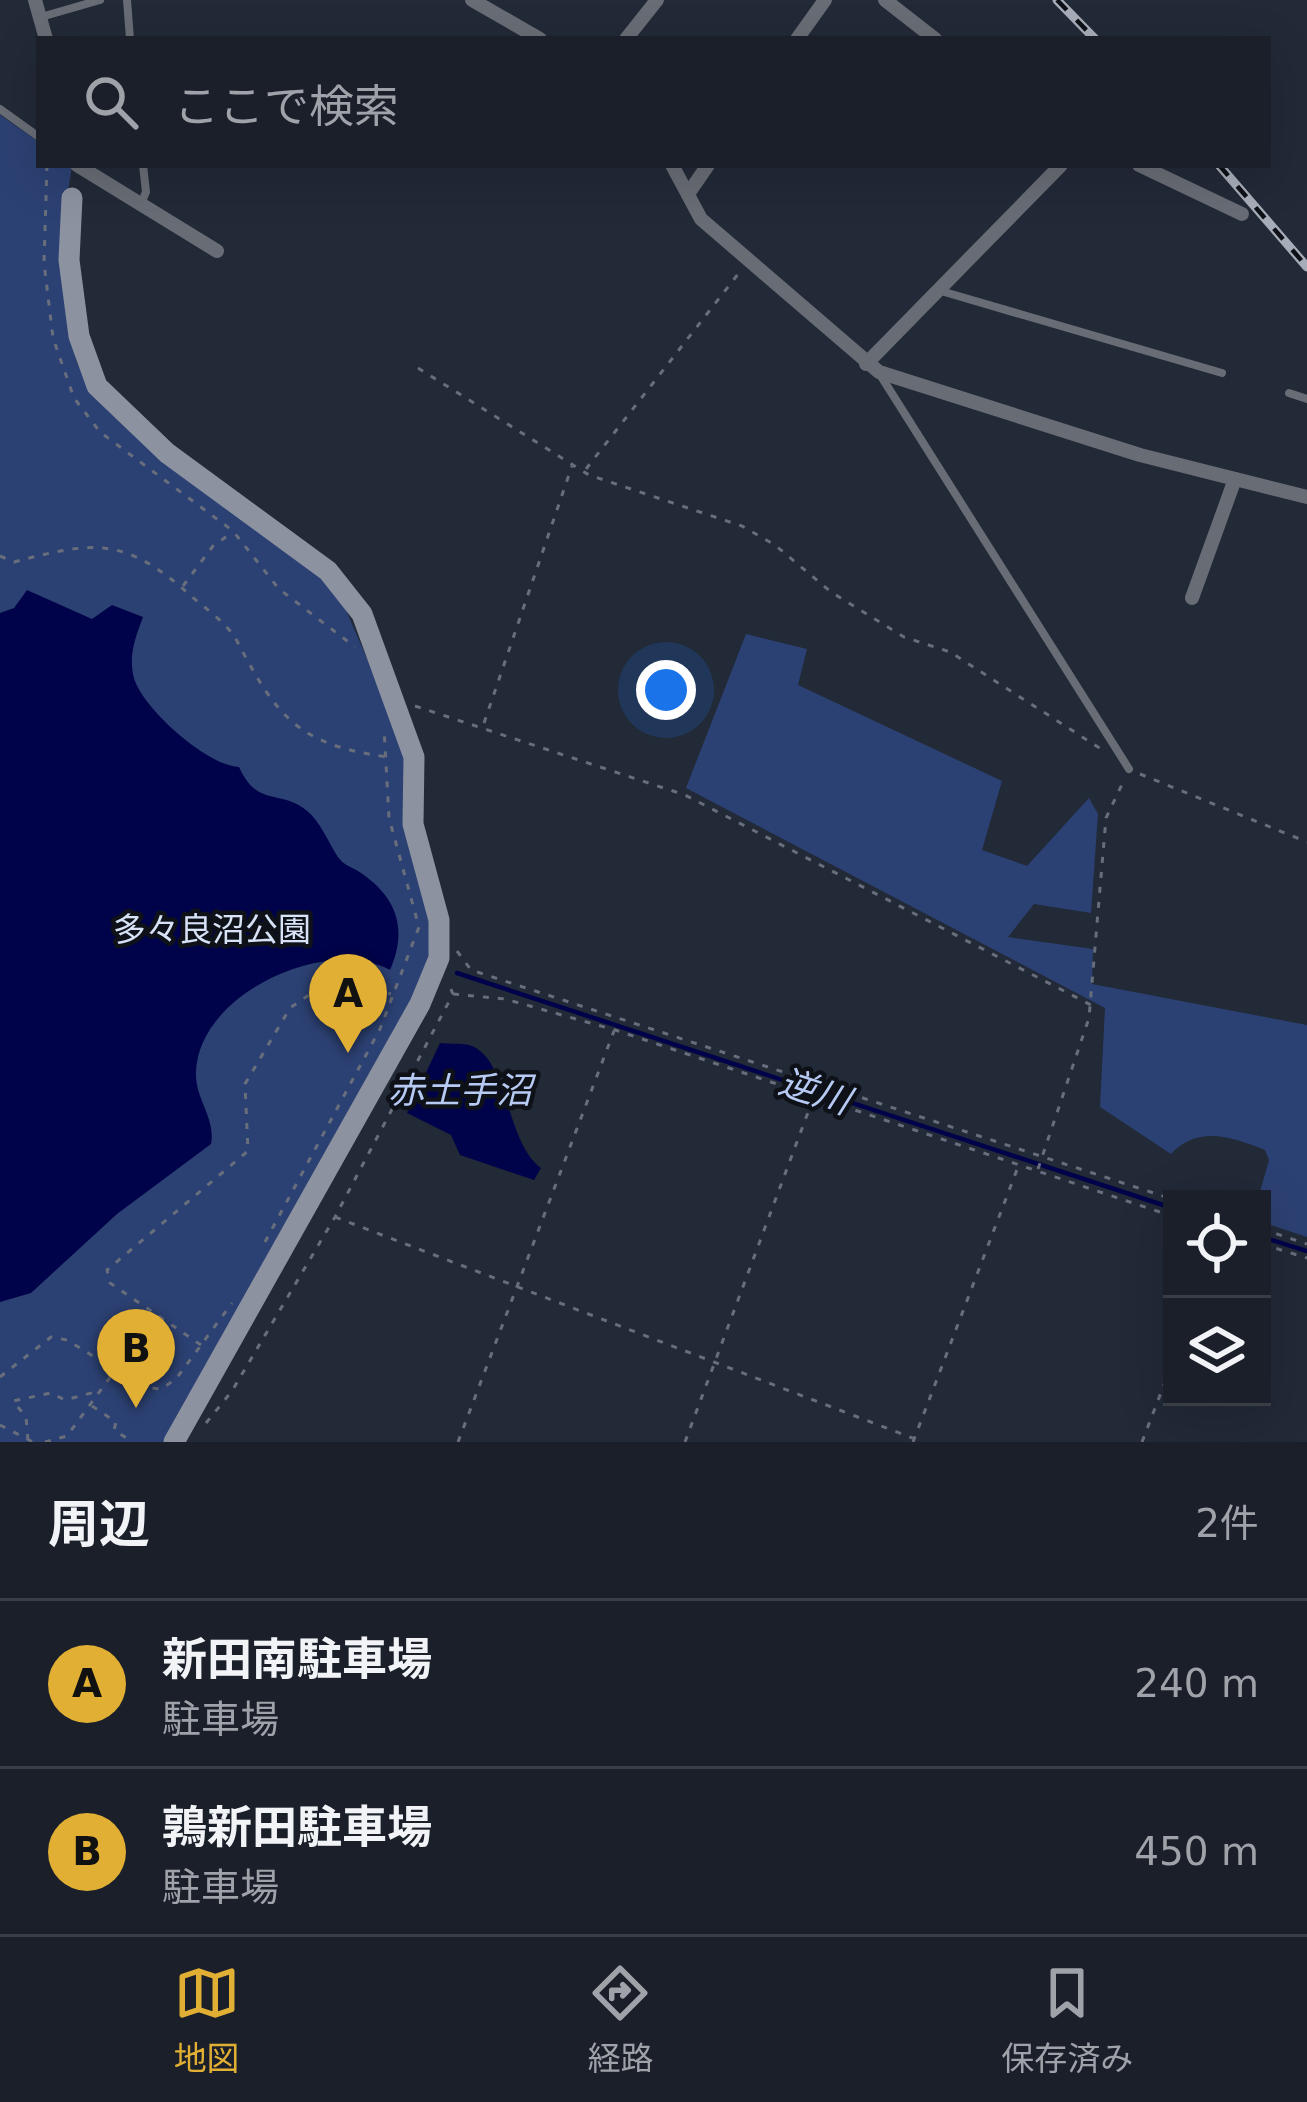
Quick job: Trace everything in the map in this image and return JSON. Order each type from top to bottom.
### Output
[{"type":"street","points":[[35,0],[45,36]]},
{"type":"street","points":[[472,0],[535,36]]},
{"type":"street","points":[[628,36],[657,0]]},
{"type":"street","points":[[799,36],[825,0]]},
{"type":"street","points":[[885,0],[931,36]]},
{"type":"street","points":[[77,168],[70,260],[79,336],[97,386],[167,453],[328,571],[362,614],[414,757],[412,824],[439,920],[439,958],[371,1094],[184,1437]]},
{"type":"street","points":[[82,168],[217,251]]},
{"type":"street","points":[[674,168],[701,219],[872,368],[1140,455],[1306,491]]},
{"type":"street","points":[[688,194],[706,168]]},
{"type":"street","points":[[872,368],[938,290],[1058,168]]},
{"type":"street","points":[[1145,168],[1242,214]]},
{"type":"street","points":[[1192,598],[1235,479]]},
{"type":"lane","points":[[40,18],[100,0]]},
{"type":"lane","points":[[127,0],[130,36]]},
{"type":"lane","points":[[0,109],[36,135]]},
{"type":"lane","points":[[141,205],[146,192],[143,168]]},
{"type":"lane","points":[[938,290],[1222,373]]},
{"type":"lane","points":[[872,368],[1056,646],[1129,770]]},
{"type":"lane","points":[[1289,393],[1307,399]]},
{"type":"path","points":[[47,168],[46,282],[52,338],[74,398],[100,432],[233,531],[279,589],[340,632],[361,653]]},
{"type":"path","points":[[584,472],[747,262]]},
{"type":"path","points":[[418,368],[559,451],[584,472],[742,526],[904,637],[950,652],[1117,756]]},
{"type":"path","points":[[484,725],[572,466]]},
{"type":"path","points":[[182,588],[213,546],[233,531]]},
{"type":"path","points":[[0,556],[14,562],[50,549],[124,550],[182,588],[226,626],[256,683],[290,722],[354,752],[388,757]]},
{"type":"path","points":[[396,704],[484,725],[686,795],[1091,1005]]},
{"type":"path","points":[[258,1256],[380,1029],[418,927],[389,818],[383,727]]},
{"type":"path","points":[[1038,1170],[1091,1005],[1106,818],[1129,770],[1307,842]]},
{"type":"path","points":[[455,944],[471,970],[1163,1196]]},
{"type":"path","points":[[453,963],[460,958]]},
{"type":"path","points":[[184,1437],[232,1390],[334,1217],[453,994],[447,972]]},
{"type":"path","points":[[201,1345],[105,1279],[107,1270],[248,1151],[245,1084],[290,1008],[319,988],[346,982],[392,994]]},
{"type":"path","points":[[453,994],[506,999],[615,1030],[1163,1213]]},
{"type":"path","points":[[458,1442],[615,1030]]},
{"type":"path","points":[[685,1442],[814,1098]]},
{"type":"path","points":[[914,1440],[1018,1165]]},
{"type":"path","points":[[334,1217],[923,1442]]},
{"type":"path","points":[[1271,1232],[1307,1244]]},
{"type":"path","points":[[1271,1247],[1307,1258]]},
{"type":"path","points":[[0,1377],[50,1337],[67,1340],[143,1388],[161,1389],[176,1379],[237,1295]]},
{"type":"path","points":[[45,1442],[67,1436],[115,1370]]},
{"type":"path","points":[[1142,1442],[1163,1387]]},
{"type":"path","points":[[30,1441],[26,1417],[13,1400],[51,1394],[65,1400],[99,1391]]},
{"type":"path","points":[[90,1405],[116,1422],[114,1430],[128,1438]]},
{"type":"path","points":[[0,1425],[30,1441]]},
{"type":"green space","name":"多々良沼公園","points":[[0,115],[36,140],[36,168],[72,168],[62,229],[76,360],[88,387],[164,462],[328,583],[342,601],[405,746],[434,952],[414,999],[164,1442],[0,1442]]},
{"type":"green space","points":[[746,634],[807,649],[798,685],[1002,781],[982,850],[1027,866],[1089,798],[1098,814],[1091,913],[1034,904],[1008,937],[1093,949],[1092,984],[1307,1025],[1307,1237],[1271,1225],[1271,1190],[1261,1190],[1269,1160],[1265,1150],[1216,1136],[1192,1139],[1171,1154],[1100,1107],[1105,1008],[686,788]]},
{"type":"water","points":[[27,590],[92,619],[112,605],[143,617],[132,666],[147,701],[193,745],[239,767],[261,793],[296,804],[311,815],[340,860],[384,894],[396,917],[398,942],[390,970],[364,961],[333,960],[301,966],[241,996],[202,1044],[196,1073],[211,1126],[211,1144],[117,1214],[31,1293],[0,1302],[0,613],[14,608]]},
{"type":"water","name":"赤土手沼","points":[[440,1043],[469,1045],[492,1066],[520,1140],[541,1168],[534,1180],[460,1155],[451,1135],[407,1113]]},
{"type":"waterway","name":"逆川","points":[[457,973],[1163,1205]]},
{"type":"waterway","name":"逆川","points":[[1271,1240],[1307,1251]]},
{"type":"railway","points":[[1057,0],[1092,36]]},
{"type":"railway","points":[[1222,168],[1307,267]]},
{"type":"place","name":"新田南駐車場","points":[[348,1053]]},
{"type":"place","name":"鶉新田駐車場","points":[[136,1408]]}]
